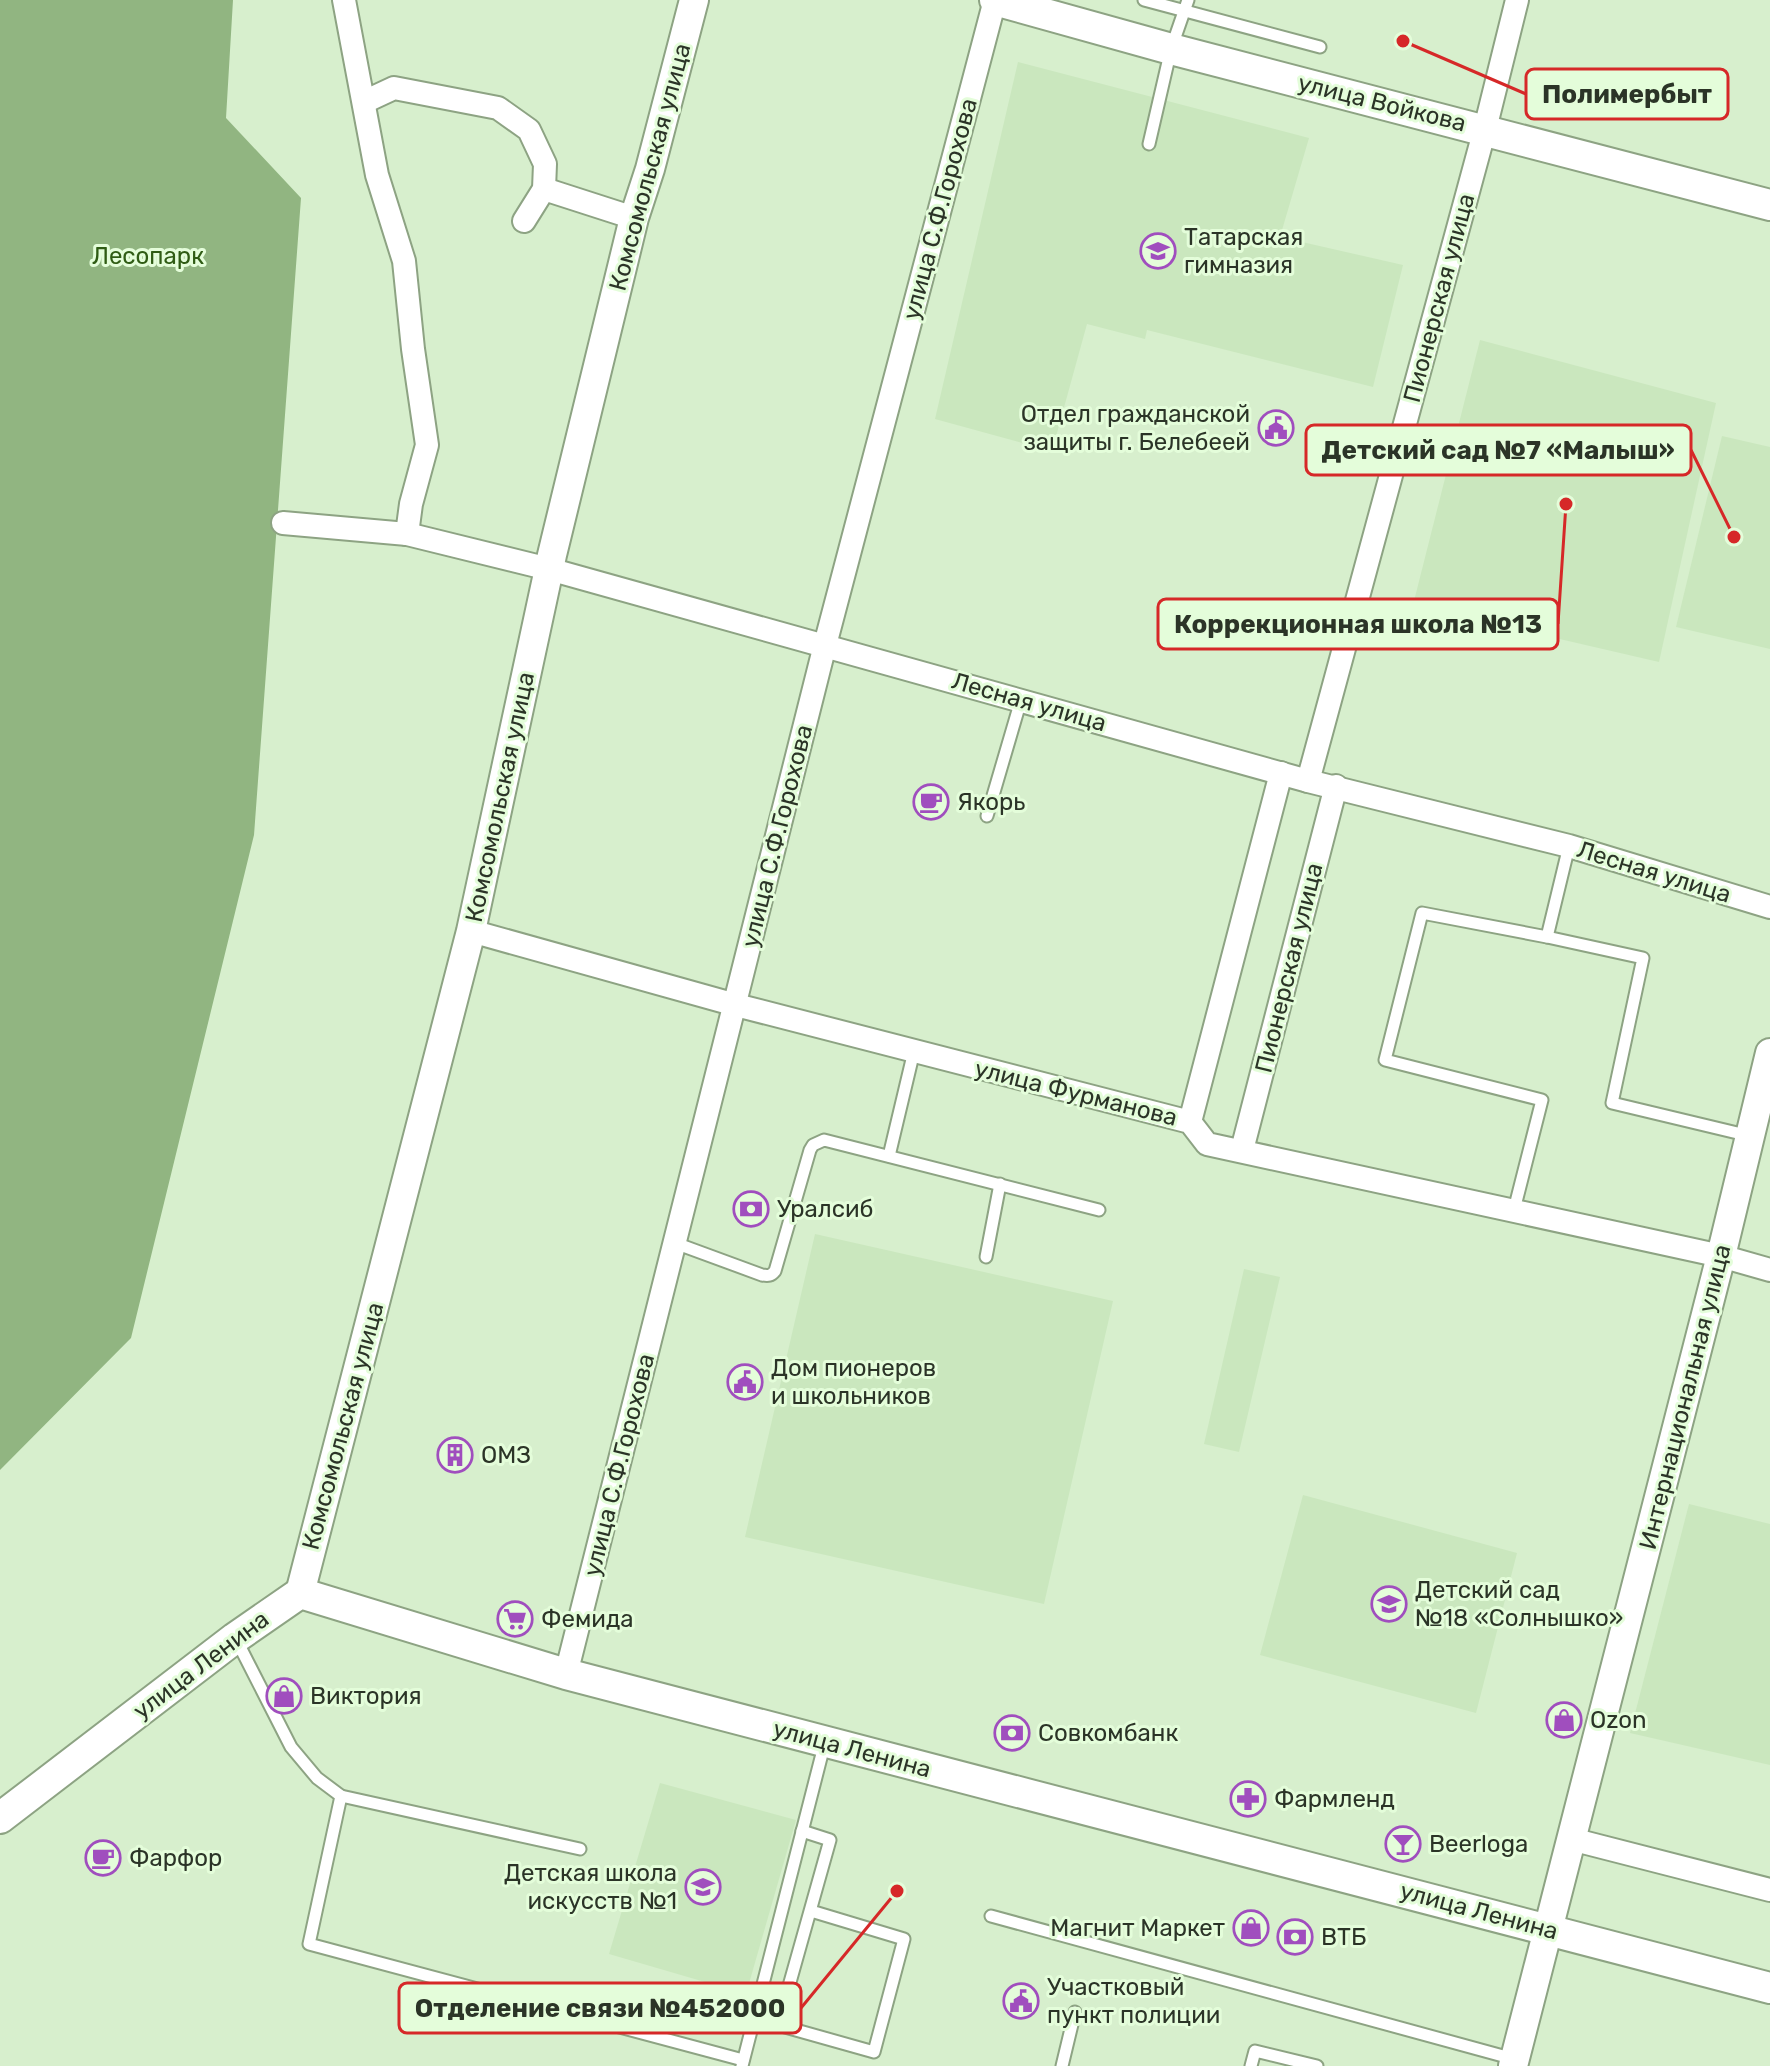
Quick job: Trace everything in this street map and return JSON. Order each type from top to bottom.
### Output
[{"type":"main road","name":"улица Войкова","points":[[995,0],[1043,6],[1171,49],[1770,205]]},
{"type":"main road","name":"улица Ленина","points":[[0,1818],[235,1638],[300,1593],[566,1674],[1770,1988]]},
{"type":"street","points":[[344,0],[377,175],[404,261],[427,445],[411,504],[407,534]]},
{"type":"street","name":"Комсомольская улица","points":[[300,1593],[471,931],[549,569],[634,218],[650,169],[694,0]]},
{"type":"street","name":"улица С.Ф.Горохова","points":[[566,1674],[825,645],[995,0]]},
{"type":"street","name":"Пионерская улица","points":[[1308,781],[1485,129],[1517,0]]},
{"type":"street","points":[[364,102],[394,88],[498,108],[529,130],[545,164],[544,189],[524,221]]},
{"type":"street","points":[[544,189],[634,218]]},
{"type":"street","name":"Лесная улица","points":[[283,523],[407,534],[549,569],[1308,781],[1569,846],[1770,907]]},
{"type":"street","points":[[1190,1122],[1281,773]]},
{"type":"street","name":"Пионерская улица","points":[[1242,1150],[1336,786]]},
{"type":"street","name":"улица Фурманова","points":[[471,931],[736,1005],[1190,1122],[1207,1144],[1721,1256],[1770,1270]]},
{"type":"street","name":"Интернациональная улица","points":[[1514,2063],[1770,1053]]},
{"type":"street","points":[[1571,1839],[1770,1890]]},
{"type":"lane","points":[[1144,0],[1186,6],[1320,47]]},
{"type":"lane","points":[[1149,144],[1171,49],[1186,6]]},
{"type":"lane","points":[[987,816],[1021,700]]},
{"type":"lane","points":[[1547,937],[1569,846]]},
{"type":"lane","points":[[1514,1210],[1542,1100],[1385,1060],[1422,913],[1643,958],[1612,1103],[1750,1136]]},
{"type":"lane","points":[[889,1156],[914,1051]]},
{"type":"lane","points":[[675,1243],[769,1276],[775,1271],[813,1145],[829,1140],[1099,1210]]},
{"type":"lane","points":[[986,1257],[1000,1184]]},
{"type":"lane","points":[[235,1638],[291,1747],[317,1778],[341,1796],[580,1849]]},
{"type":"lane","points":[[341,1796],[309,1944],[743,2063],[825,1742]]},
{"type":"lane","points":[[802,1831],[830,1840],[778,2025],[874,2052],[904,1939],[811,1911]]},
{"type":"lane","points":[[991,1916],[1514,2063]]},
{"type":"lane","points":[[1062,2066],[1075,2012]]},
{"type":"lane","points":[[1251,2066],[1255,2051],[1317,2066]]},
{"type":"shaded area","name":"Татарская гимназия","points":[[1018,62],[1309,138],[1280,237],[1403,265],[1373,387],[1147,330],[1145,339],[1087,324],[1052,451],[935,419]]},
{"type":"shaded area","points":[[1480,340],[1716,403],[1659,662],[1413,605]]},
{"type":"shaded area","points":[[1722,436],[1770,447],[1770,649],[1676,627]]},
{"type":"shaded area","points":[[815,1234],[1113,1301],[1044,1604],[745,1537]]},
{"type":"shaded area","points":[[1244,1269],[1280,1277],[1239,1452],[1204,1444]]},
{"type":"shaded area","name":"Детский сад №18 «Солнышко»","points":[[1303,1495],[1517,1553],[1476,1713],[1260,1655]]},
{"type":"shaded area","points":[[1689,1504],[1770,1524],[1770,1765],[1630,1733]]},
{"type":"shaded area","name":"Детская школа искусств №1","points":[[660,1783],[796,1820],[746,1994],[609,1954]]},
{"type":"green space","name":"Лесопарк","points":[[0,0],[233,0],[226,118],[301,198],[254,835],[131,1338],[0,1470]]},
{"type":"place","name":"Полимербыт","points":[[1403,41]]},
{"type":"place","name":"Татарская гимназия","points":[[1158,251]]},
{"type":"place","name":"Отдел гражданской защиты г. Белебеей","points":[[1276,428]]},
{"type":"place","name":"Коррекционная школа №13","points":[[1566,504]]},
{"type":"place","name":"Детский сад №7 «Малыш»","points":[[1734,537]]},
{"type":"place","name":"Якорь","points":[[931,802]]},
{"type":"place","name":"Уралсиб","points":[[751,1209]]},
{"type":"place","name":"Дом пионеров и школьников","points":[[745,1382]]},
{"type":"place","name":"ОМЗ","points":[[455,1455]]},
{"type":"place","name":"Детский сад №18 «Солнышко»","points":[[1389,1604]]},
{"type":"place","name":"Фемида","points":[[515,1619]]},
{"type":"place","name":"Виктория","points":[[284,1696]]},
{"type":"place","name":"Ozon","points":[[1564,1720]]},
{"type":"place","name":"Совкомбанк","points":[[1012,1733]]},
{"type":"place","name":"Фармленд","points":[[1248,1799]]},
{"type":"place","name":"Beerloga","points":[[1403,1844]]},
{"type":"place","name":"Фарфор","points":[[103,1858]]},
{"type":"place","name":"Детская школа искусств №1","points":[[703,1887]]},
{"type":"place","name":"Отделение связи №452000","points":[[897,1891]]},
{"type":"place","name":"Магнит Маркет","points":[[1251,1928]]},
{"type":"place","name":"ВТБ","points":[[1295,1937]]},
{"type":"place","name":"Участковый пункт полиции","points":[[1021,2001]]}]
